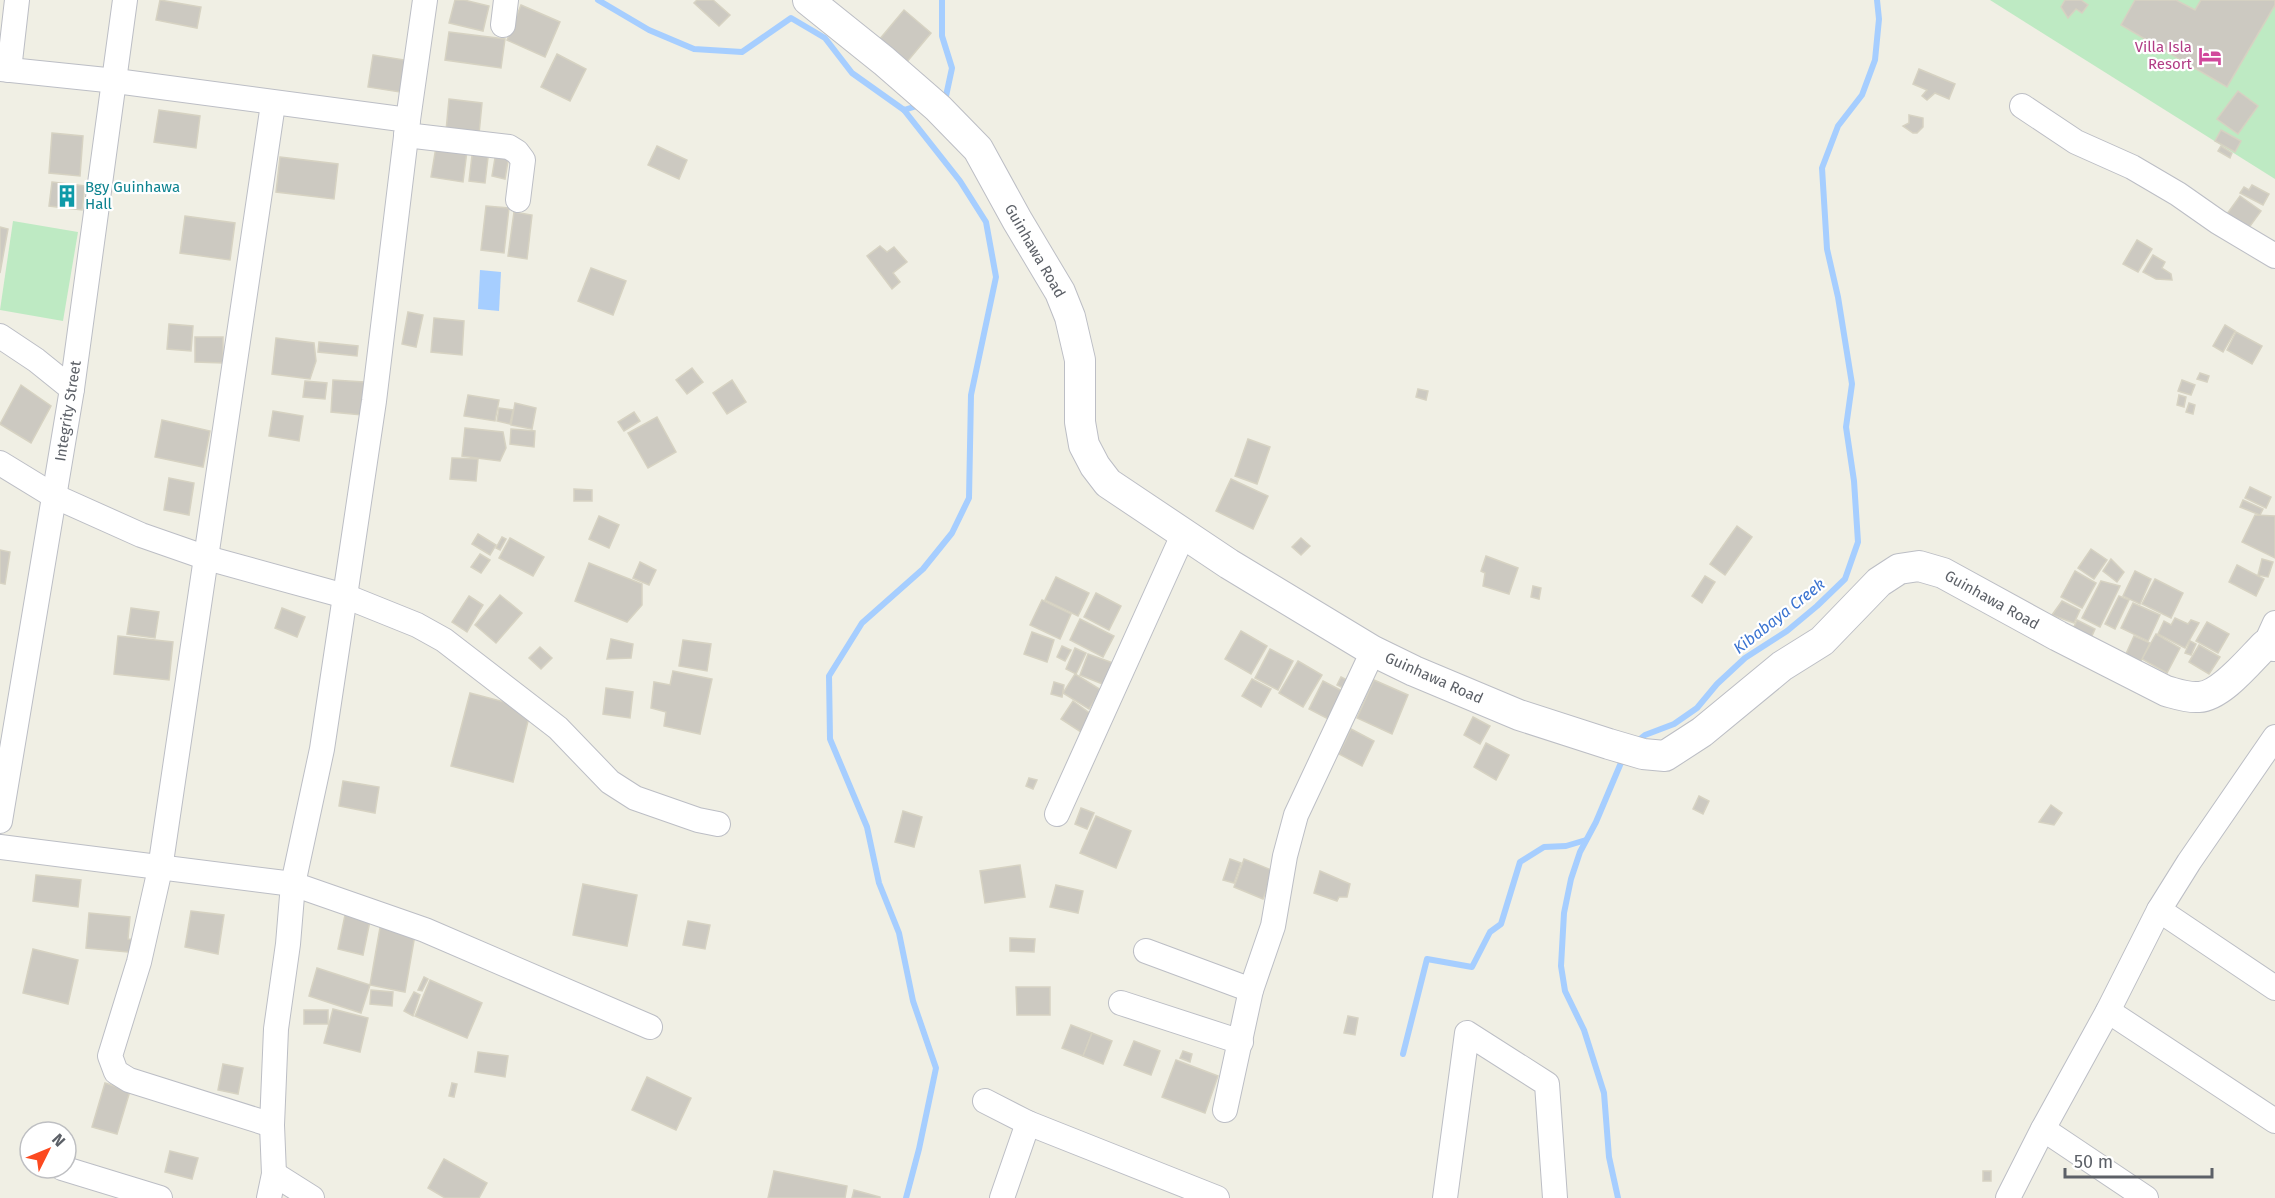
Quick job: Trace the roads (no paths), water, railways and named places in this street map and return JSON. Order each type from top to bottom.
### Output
[{"type":"street","points":[[17,0],[4,70],[116,81],[273,104],[508,147],[517,152],[523,160],[518,200]]},
{"type":"street","name":"Integrity Street","points":[[0,821],[72,389],[116,81],[125,0]]},
{"type":"street","points":[[269,1198],[274,1174],[272,1125],[276,1029],[288,944],[292,884],[322,749],[374,401],[425,0]]},
{"type":"street","points":[[503,25],[506,0]]},
{"type":"street","name":"Guinhawa Road","points":[[808,0],[938,108],[978,149],[1060,292],[1071,317],[1080,360],[1080,422],[1084,445],[1095,466],[1108,483],[1183,535],[1295,606],[1373,651],[1414,671],[1519,715],[1643,754],[1665,756],[1693,738],[1782,666],[1822,641],[1879,582],[1899,569],[1919,566],[1943,573],[2058,636],[2166,691],[2184,697],[2201,697],[2214,693],[2272,638]]},
{"type":"street","points":[[272,1125],[129,1080],[116,1072],[110,1056],[139,962],[160,868],[273,104]]},
{"type":"street","points":[[2022,106],[2076,142],[2132,167],[2178,194],[2218,222],[2275,256]]},
{"type":"street","points":[[0,336],[36,360],[72,389]]},
{"type":"street","points":[[0,463],[54,496],[141,535],[207,558],[345,596],[417,625],[444,640],[558,728],[610,782],[635,798],[698,820],[718,824]]},
{"type":"street","points":[[1057,814],[1183,535]]},
{"type":"street","points":[[1225,1110],[1251,990],[1273,926],[1285,856],[1296,815],[1373,651]]},
{"type":"street","points":[[2008,1198],[2108,1011],[2158,910],[2188,862],[2275,737]]},
{"type":"street","points":[[0,847],[292,884],[425,930],[650,1028]]},
{"type":"street","points":[[2158,910],[2275,988]]},
{"type":"street","points":[[1146,951],[1251,990]]},
{"type":"street","points":[[1121,1004],[1241,1042]]},
{"type":"street","points":[[2108,1011],[2275,1121]]},
{"type":"street","points":[[1445,1198],[1467,1033],[1548,1084],[1555,1198]]},
{"type":"street","points":[[985,1101],[1028,1123],[1217,1198]]},
{"type":"street","points":[[1002,1198],[1028,1123]]},
{"type":"street","points":[[2043,1129],[2146,1198]]},
{"type":"street","points":[[78,1173],[160,1198]]},
{"type":"street","points":[[274,1174],[312,1198]]},
{"type":"water","points":[[480,270],[501,272],[499,311],[478,309]]},
{"type":"waterway","name":"Kibabaya Creek","points":[[598,0],[649,30],[694,49],[742,52],[791,18],[825,38],[852,73],[904,110],[920,105]]},
{"type":"waterway","name":"Kibabaya Creek","points":[[941,97],[946,96],[952,68],[942,36],[942,0]]},
{"type":"waterway","name":"Kibabaya Creek","points":[[1635,743],[1645,735],[1674,724],[1697,708],[1717,684],[1745,658],[1787,631],[1817,606],[1845,579],[1858,542],[1854,481],[1846,427],[1852,384],[1838,297],[1827,249],[1822,168],[1838,126],[1862,95],[1875,60],[1879,19],[1877,0]]},
{"type":"waterway","points":[[904,110],[960,181],[986,222],[996,277],[971,395],[969,498],[952,533],[923,569],[862,623],[829,676],[830,739],[867,827],[879,883],[899,933],[913,1001],[936,1068],[906,1198]]},
{"type":"waterway","name":"Kibabaya Creek","points":[[1618,1198],[1609,1157],[1604,1093],[1584,1030],[1565,991],[1561,966],[1564,913],[1571,879],[1580,852],[1596,822],[1623,758]]},
{"type":"waterway","points":[[1403,1054],[1427,959],[1472,967],[1490,932],[1501,924],[1520,862],[1544,847],[1566,846],[1586,840]]},
{"type":"place","name":"Villa Isla Resort","points":[[2210,56]]},
{"type":"place","name":"Bgy Guinhawa Hall","points":[[67,196]]}]
